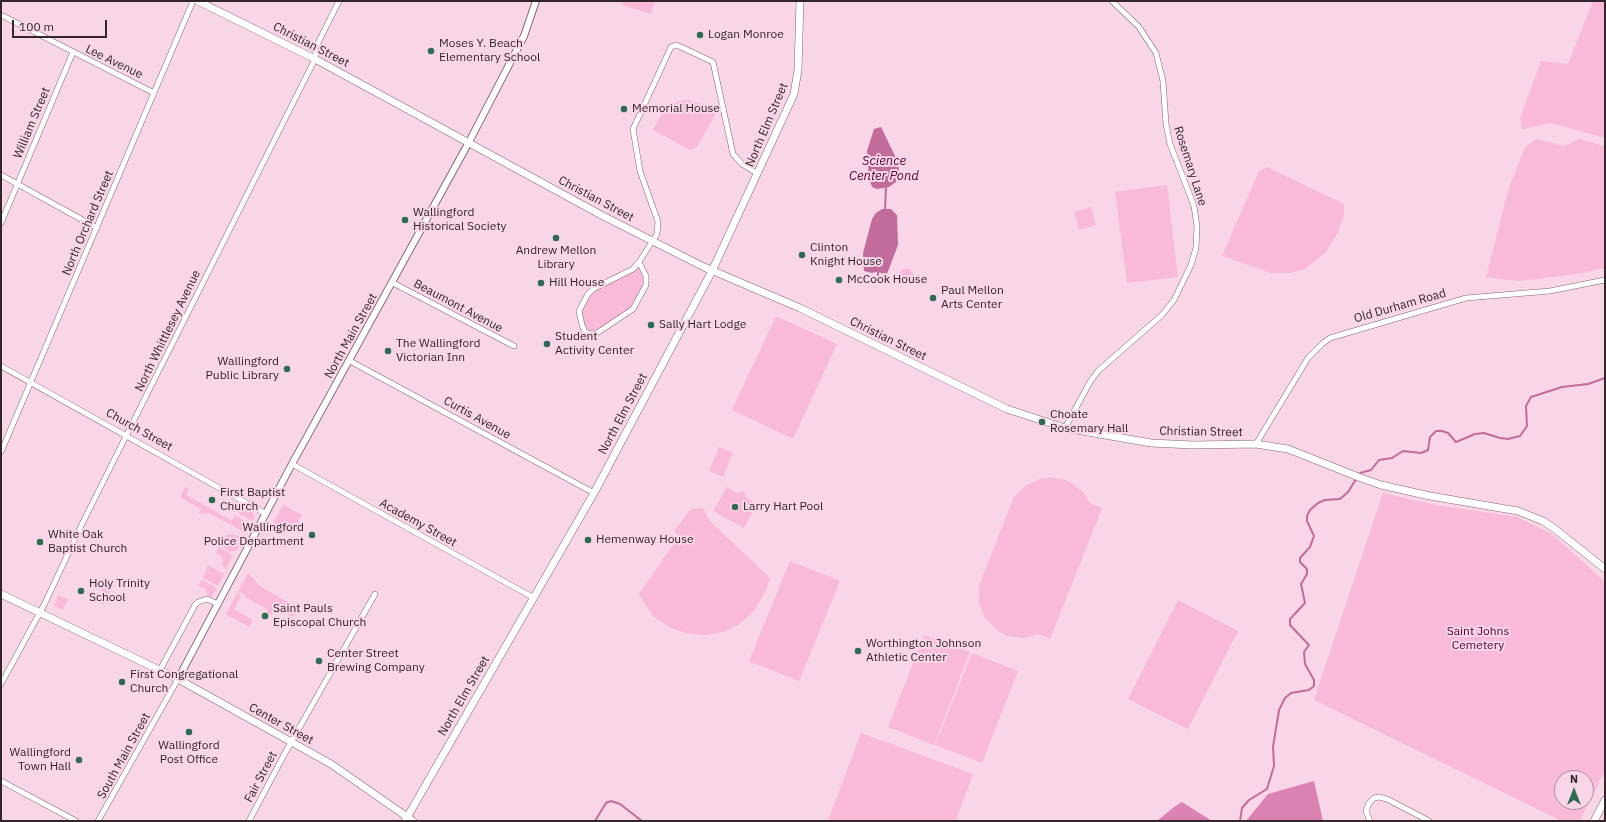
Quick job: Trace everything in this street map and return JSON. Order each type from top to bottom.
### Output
[{"type":"main road","name":"Christian Street","points":[[198,1],[315,59],[603,216],[712,271],[800,308],[1007,409],[1065,428],[1164,444],[1256,444],[1288,449],[1360,478],[1430,496],[1518,511],[1543,521],[1605,569]]},
{"type":"main road","name":"North Elm Street","points":[[409,820],[594,493],[712,271],[794,94],[798,70],[800,1]]},
{"type":"main road","name":"Center Street","points":[[1,594],[178,679],[292,742],[334,766],[409,820]]},
{"type":"main road","points":[[1594,821],[1604,803]]},
{"type":"street","name":"North Orchard Street","points":[[1,452],[193,1]]},
{"type":"street","name":"North Whittlesey Avenue","points":[[1,684],[40,613],[84,520],[128,435],[315,59],[316,47],[339,1]]},
{"type":"street","name":"North Main Street","points":[[178,679],[292,464],[393,283],[469,142],[524,36],[536,1]]},
{"type":"street","name":"Rosemary Lane","points":[[1065,428],[1090,382],[1098,371],[1162,315],[1174,300],[1191,265],[1196,248],[1197,226],[1194,206],[1167,131],[1163,81],[1156,53],[1139,27],[1112,1]]},
{"type":"street","name":"Lee Avenue","points":[[1,15],[154,93]]},
{"type":"street","points":[[639,262],[646,276],[646,285],[632,309],[597,333],[591,334],[585,332],[579,311],[588,294],[593,289],[633,269],[657,234],[658,222],[640,171],[633,129],[671,47],[676,45],[713,62],[733,154],[736,160],[758,174]]},
{"type":"street","name":"William Street","points":[[1,222],[73,52]]},
{"type":"street","points":[[1,175],[97,228]]},
{"type":"street","name":"Old Durham Road","points":[[1256,444],[1308,358],[1330,338],[1466,298],[1550,291],[1605,280]]},
{"type":"street","name":"Beaumont Avenue","points":[[393,283],[514,346]]},
{"type":"street","name":"Curtis Avenue","points":[[350,360],[594,493]]},
{"type":"street","name":"Church Street","points":[[1,366],[128,435],[266,514]]},
{"type":"street","name":"Academy Street","points":[[292,464],[534,598]]},
{"type":"street","name":"Fair Street","points":[[249,821],[375,594]]},
{"type":"street","points":[[160,670],[195,605],[198,602],[207,599],[218,604]]},
{"type":"street","name":"South Main Street","points":[[98,821],[178,679]]},
{"type":"street","points":[[1,781],[76,821]]},
{"type":"street","points":[[1370,821],[1366,811],[1369,803],[1374,798],[1379,797],[1387,799],[1428,821]]},
{"type":"green space","points":[[623,1],[655,1],[651,14],[622,5]]},
{"type":"green space","points":[[1593,1],[1605,1],[1605,138],[1551,123],[1522,129],[1520,118],[1541,61],[1568,64]]},
{"type":"green space","points":[[688,100],[706,105],[716,113],[697,147],[690,150],[653,130],[663,111],[679,101]]},
{"type":"green space","points":[[1537,139],[1564,146],[1580,139],[1605,147],[1605,268],[1577,274],[1519,281],[1486,277],[1508,191],[1525,147]]},
{"type":"green space","points":[[1267,167],[1344,204],[1344,215],[1337,234],[1326,252],[1305,269],[1290,273],[1272,273],[1222,256],[1259,171]]},
{"type":"green space","points":[[1167,185],[1178,277],[1127,283],[1115,192]]},
{"type":"green space","points":[[1091,207],[1096,225],[1079,230],[1074,212]]},
{"type":"green space","points":[[641,264],[646,285],[633,309],[591,334],[581,321],[581,305],[598,286]]},
{"type":"green space","points":[[903,269],[909,269],[914,274],[912,283],[909,285],[903,285],[898,280],[898,274]]},
{"type":"green space","points":[[776,316],[837,344],[793,439],[732,410]]},
{"type":"green space","points":[[719,447],[733,453],[723,477],[709,471]]},
{"type":"green space","points":[[1049,477],[1072,483],[1083,492],[1090,503],[1102,508],[1050,639],[1038,634],[1024,638],[1007,636],[998,631],[984,617],[979,602],[979,586],[1014,497],[1025,486],[1040,479]]},
{"type":"green space","points":[[185,487],[189,489],[186,495],[231,520],[236,516],[250,524],[246,533],[209,513],[198,514],[201,509],[180,497]]},
{"type":"green space","name":"Larry Hart Pool","points":[[727,487],[739,494],[741,491],[746,493],[745,497],[757,504],[744,528],[713,511]]},
{"type":"green space","name":"Saint Johns Cemetery","points":[[1383,493],[1436,505],[1517,517],[1552,534],[1605,582],[1605,770],[1594,792],[1594,770],[1554,770],[1554,810],[1585,810],[1580,821],[1562,821],[1314,700]]},
{"type":"green space","points":[[283,505],[302,515],[292,532],[277,525],[270,529]]},
{"type":"green space","points":[[241,506],[253,513],[255,517],[253,521],[239,514],[238,509]]},
{"type":"green space","points":[[703,508],[709,520],[770,578],[766,590],[754,611],[740,624],[723,632],[705,635],[685,633],[667,626],[652,615],[639,594],[679,536],[674,531],[691,509]]},
{"type":"green space","points":[[232,534],[244,537],[237,550],[231,552],[220,545],[226,535]]},
{"type":"green space","points":[[219,547],[230,553],[232,556],[226,570],[222,564],[223,558],[216,553]]},
{"type":"green space","points":[[790,561],[840,581],[799,681],[749,661]]},
{"type":"green space","points":[[208,565],[224,574],[218,586],[203,578]]},
{"type":"green space","points":[[248,573],[260,586],[298,608],[293,617],[277,609],[271,615],[267,613],[268,610],[245,597],[245,595],[240,592],[238,594],[241,596],[234,609],[253,620],[249,627],[226,614]]},
{"type":"green space","points":[[202,580],[217,588],[211,598],[208,596],[205,589],[198,586]]},
{"type":"green space","points":[[105,584],[112,586],[104,605],[97,602]]},
{"type":"green space","points":[[58,595],[68,599],[63,610],[54,606]]},
{"type":"green space","points":[[1178,600],[1238,631],[1188,729],[1128,699]]},
{"type":"green space","points":[[924,635],[970,652],[934,745],[888,727]]},
{"type":"green space","points":[[972,653],[1018,671],[982,763],[935,745]]},
{"type":"green space","points":[[861,733],[973,774],[956,821],[828,821]]},
{"type":"shaded area","points":[[1314,781],[1323,821],[1246,821],[1268,794]]},
{"type":"shaded area","points":[[1182,802],[1212,821],[1157,821]]},
{"type":"water","name":"Science Center Pond","points":[[881,127],[897,160],[899,170],[896,182],[889,187],[877,189],[872,187],[869,178],[867,151],[874,129]]},
{"type":"water","points":[[882,209],[891,209],[897,215],[898,245],[887,274],[864,271],[863,253],[872,219],[876,213]]},
{"type":"waterway","points":[[885,209],[886,188]]},
{"type":"waterway","points":[[878,272],[878,281]]},
{"type":"waterway","points":[[1240,821],[1242,808],[1249,800],[1267,789],[1274,766],[1273,747],[1279,710],[1285,698],[1291,693],[1309,690],[1314,686],[1314,680],[1305,664],[1304,652],[1309,645],[1290,625],[1290,619],[1305,603],[1301,584],[1307,574],[1307,569],[1300,562],[1300,558],[1310,547],[1314,536],[1307,521],[1307,516],[1310,510],[1318,503],[1325,500],[1340,499],[1348,492],[1360,473],[1371,470],[1379,460],[1392,458],[1403,451],[1421,453],[1428,450],[1430,437],[1436,431],[1448,433],[1456,442],[1475,434],[1484,433],[1508,439],[1520,436],[1527,426],[1526,406],[1531,397],[1562,387],[1588,384],[1605,378]]},
{"type":"waterway","points":[[595,821],[606,803],[611,801],[620,804],[642,821]]},
{"type":"place","name":"Logan Monroe","points":[[700,35]]},
{"type":"place","name":"Moses Y. Beach Elementary School","points":[[431,51]]},
{"type":"place","name":"Memorial House","points":[[624,109]]},
{"type":"place","name":"Wallingford Historical Society","points":[[405,220]]},
{"type":"place","name":"Andrew Mellon Library","points":[[556,238]]},
{"type":"place","name":"Clinton Knight House","points":[[802,255]]},
{"type":"place","name":"McCook House","points":[[839,280]]},
{"type":"place","name":"Hill House","points":[[541,283]]},
{"type":"place","name":"Paul Mellon Arts Center","points":[[933,298]]},
{"type":"place","name":"Sally Hart Lodge","points":[[651,325]]},
{"type":"place","name":"Student Activity Center","points":[[547,344]]},
{"type":"place","name":"The Wallingford Victorian Inn","points":[[388,351]]},
{"type":"place","name":"Wallingford Public Library","points":[[287,369]]},
{"type":"place","name":"Choate Rosemary Hall","points":[[1042,422]]},
{"type":"place","name":"First Baptist Church","points":[[212,500]]},
{"type":"place","name":"Larry Hart Pool","points":[[735,507]]},
{"type":"place","name":"Wallingford Police Department","points":[[312,535]]},
{"type":"place","name":"Hemenway House","points":[[588,540]]},
{"type":"place","name":"White Oak Baptist Church","points":[[40,542]]},
{"type":"place","name":"Holy Trinity School","points":[[81,591]]},
{"type":"place","name":"Saint Pauls Episcopal Church","points":[[265,616]]},
{"type":"place","name":"Worthington Johnson Athletic Center","points":[[858,651]]},
{"type":"place","name":"Center Street Brewing Company","points":[[319,661]]},
{"type":"place","name":"First Congregational Church","points":[[122,682]]},
{"type":"place","name":"Wallingford Post Office","points":[[189,732]]},
{"type":"place","name":"Wallingford Town Hall","points":[[79,760]]}]
